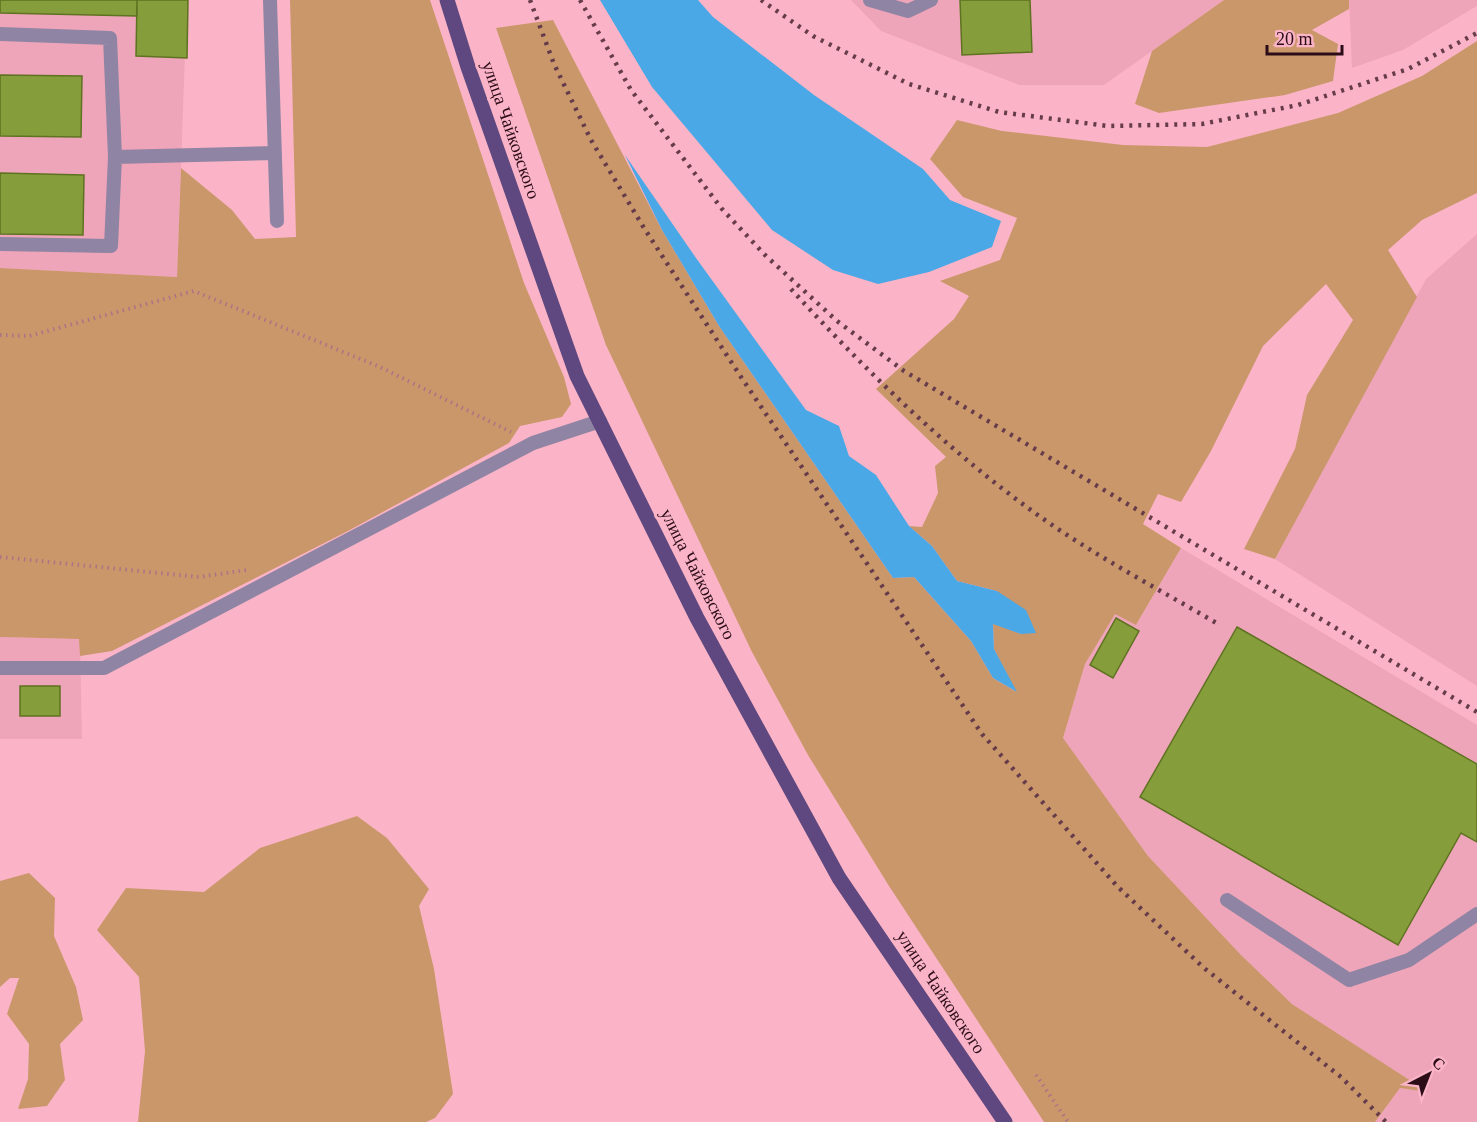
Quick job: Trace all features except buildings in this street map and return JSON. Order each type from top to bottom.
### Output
[{"type":"main road","name":"улица Чайковского","points":[[447,0],[468,68],[577,376],[697,618],[840,878],[1005,1122]]},
{"type":"lane","points":[[270,0],[277,221]]},
{"type":"lane","points":[[870,0],[908,11],[930,0]]},
{"type":"lane","points":[[0,34],[110,38],[116,157],[111,246],[0,244]]},
{"type":"lane","points":[[116,157],[275,153]]},
{"type":"lane","points":[[0,668],[104,668],[533,443],[600,421]]},
{"type":"lane","points":[[1227,900],[1349,980],[1409,960],[1477,914]]},
{"type":"path","points":[[0,335],[29,336],[194,291],[380,367],[533,443]]},
{"type":"path","points":[[0,557],[199,577],[254,569]]},
{"type":"path","points":[[1036,1074],[1068,1122]]},
{"type":"shaded area","points":[[0,0],[187,0],[177,277],[0,268]]},
{"type":"shaded area","points":[[290,0],[430,0],[524,283],[564,377],[571,404],[562,417],[520,426],[509,443],[348,531],[112,651],[80,656],[79,639],[0,637],[0,268],[177,277],[181,168],[232,210],[255,239],[296,237]]},
{"type":"shaded area","points":[[851,0],[1224,0],[1104,85],[1019,85],[881,31]]},
{"type":"shaded area","points":[[1224,0],[1349,0],[1349,9],[1312,30],[1338,44],[1333,81],[1285,95],[1159,113],[1135,104],[1152,51]]},
{"type":"shaded area","points":[[1349,0],[1477,0],[1477,6],[1403,50],[1352,68]]},
{"type":"shaded area","points":[[553,20],[662,230],[719,326],[893,578],[914,577],[971,641],[993,678],[1015,691],[994,649],[993,623],[1021,634],[997,591],[957,581],[932,546],[909,526],[922,527],[938,493],[935,466],[946,457],[876,389],[954,319],[969,296],[940,281],[1000,260],[1017,218],[963,197],[930,159],[957,120],[1002,131],[1123,145],[1207,147],[1338,113],[1422,76],[1477,41],[1477,193],[1422,220],[1388,250],[1417,297],[1275,559],[1244,549],[1295,449],[1307,395],[1353,320],[1326,284],[1263,346],[1211,451],[1181,502],[1158,494],[1143,524],[1181,548],[1136,625],[1115,614],[1085,664],[1063,738],[1148,856],[1240,954],[1292,1004],[1428,1092],[1400,1088],[1375,1122],[1044,1122],[889,886],[808,755],[752,652],[606,345],[496,28]]},
{"type":"shaded area","points":[[1477,234],[1477,686],[1275,559],[1426,279]]},
{"type":"shaded area","points":[[1181,548],[1477,725],[1477,1122],[1375,1122],[1400,1088],[1426,1091],[1292,1004],[1240,954],[1148,856],[1063,738],[1085,664],[1115,613],[1137,624]]},
{"type":"shaded area","points":[[0,637],[80,639],[82,739],[0,739]]},
{"type":"shaded area","points":[[357,816],[387,838],[429,889],[419,906],[434,969],[453,1094],[435,1118],[426,1122],[138,1122],[145,1051],[139,977],[97,930],[126,888],[204,892],[260,848]]},
{"type":"shaded area","points":[[29,873],[55,898],[54,936],[76,987],[83,1020],[60,1044],[65,1080],[47,1106],[18,1109],[28,1079],[29,1044],[7,1014],[19,978],[10,978],[0,987],[0,881]]},
{"type":"water","points":[[600,0],[698,0],[713,17],[814,95],[923,169],[950,200],[1001,221],[992,247],[929,272],[878,284],[833,270],[772,230],[652,87]]},
{"type":"water","points":[[625,155],[806,410],[839,426],[849,456],[876,475],[909,526],[932,546],[957,581],[997,591],[1026,610],[1036,633],[1021,634],[993,624],[994,649],[1017,692],[993,678],[971,641],[914,577],[893,578],[719,326],[662,230]]},
{"type":"railway","points":[[530,0],[554,64],[591,140],[644,228],[741,377],[982,734],[1118,887],[1204,968],[1341,1077],[1386,1122]]},
{"type":"railway","points":[[580,0],[631,90],[722,209],[765,255],[837,321],[904,371],[1477,712]]},
{"type":"railway","points":[[761,0],[813,36],[909,84],[999,112],[1108,126],[1202,124],[1298,105],[1408,69],[1477,33]]},
{"type":"railway","points":[[791,289],[877,379],[938,435],[1002,488],[1079,543],[1218,624]]}]
